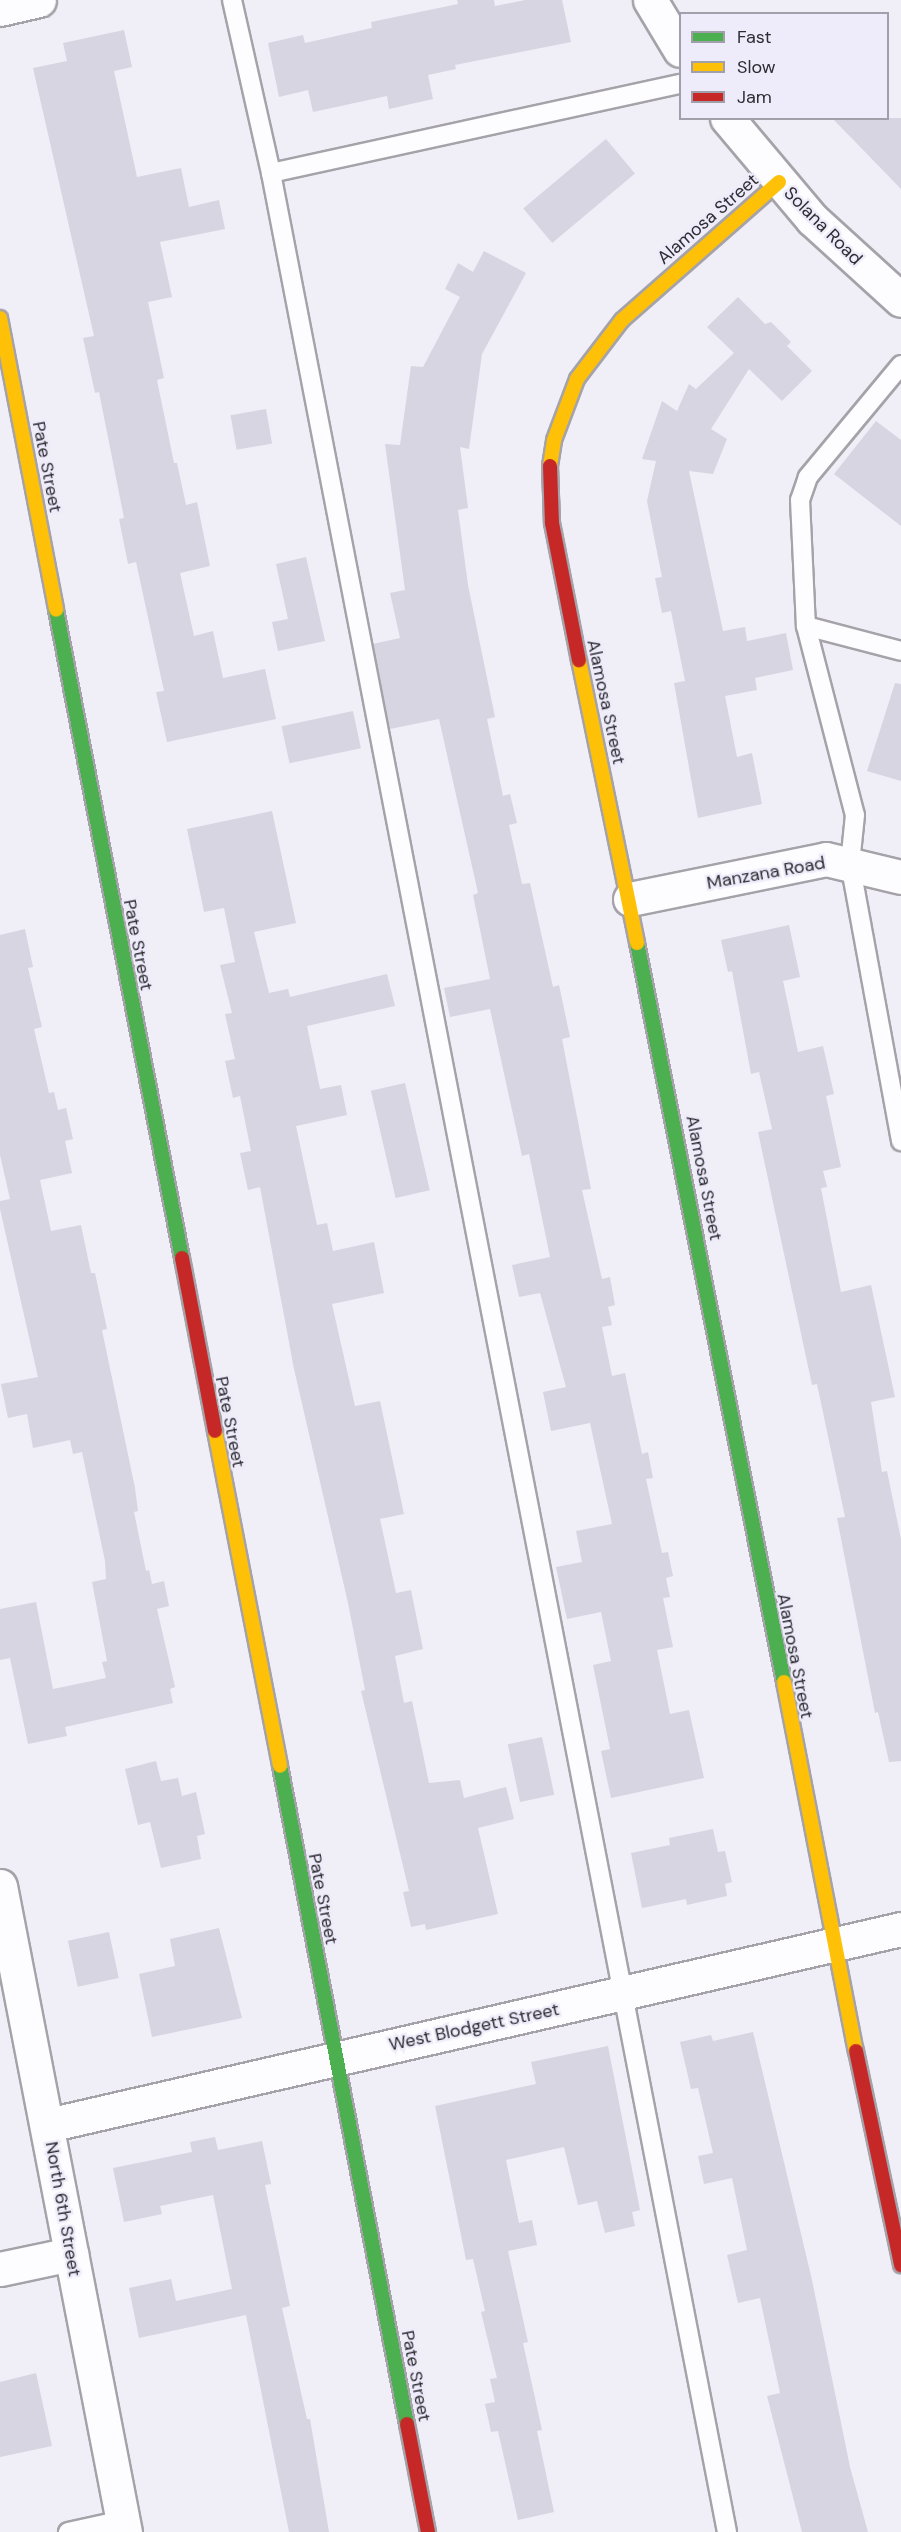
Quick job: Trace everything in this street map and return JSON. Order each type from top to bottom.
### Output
[{"type":"street","points":[[0,9],[39,0]]},
{"type":"street","points":[[650,0],[679,47]]},
{"type":"street","name":"Solana Road","points":[[729,120],[779,182],[848,254],[901,300]]},
{"type":"street","name":"Alamosa Street","points":[[779,182],[622,320],[577,379],[554,440],[549,473],[552,523],[630,899],[834,1944],[901,2265]]},
{"type":"street","name":"Pate Street","points":[[0,318],[428,2532]]},
{"type":"street","name":"Manzana Road","points":[[630,899],[826,859],[901,877]]},
{"type":"street","name":"North 6th Street","points":[[0,1886],[8,1976],[48,2125],[124,2526]]},
{"type":"street","name":"West Blodgett Street","points":[[48,2125],[335,2057],[621,1995],[901,1929]]},
{"type":"street","points":[[0,2269],[72,2254]]},
{"type":"lane","points":[[232,0],[271,173],[726,2532]]},
{"type":"lane","points":[[271,173],[679,84]]},
{"type":"lane","points":[[901,365],[803,488],[806,626],[855,815],[850,863],[901,1141]]},
{"type":"lane","points":[[806,626],[901,651]]},
{"type":"lane","points":[[68,2532],[124,2526]]},
{"type":"building","points":[[457,0],[494,0],[495,6],[525,0],[562,0],[571,42],[455,65],[456,69],[428,75],[433,99],[389,109],[387,96],[313,112],[308,90],[279,97],[268,43],[303,35],[305,43],[372,28],[371,22],[458,4]]},
{"type":"building","points":[[124,30],[132,67],[114,71],[137,177],[181,168],[189,207],[219,200],[225,229],[160,242],[172,297],[148,302],[164,378],[157,380],[174,463],[177,463],[186,505],[197,502],[210,566],[180,573],[194,636],[213,631],[223,678],[265,669],[276,719],[167,742],[156,692],[164,691],[136,562],[128,564],[119,519],[124,518],[99,392],[95,393],[83,338],[94,336],[33,68],[67,61],[63,43]]},
{"type":"building","points":[[901,118],[901,189],[834,120]]},
{"type":"building","points":[[606,139],[635,173],[552,243],[523,208]]},
{"type":"building","points":[[484,251],[526,273],[482,354],[469,449],[460,447],[468,508],[458,510],[468,585],[495,717],[487,719],[503,796],[510,794],[517,823],[509,825],[522,884],[530,883],[553,987],[559,985],[570,1037],[562,1039],[591,1189],[582,1190],[602,1279],[610,1277],[615,1305],[608,1307],[612,1325],[602,1327],[612,1376],[625,1373],[642,1454],[648,1452],[653,1478],[646,1479],[662,1553],[668,1552],[673,1576],[666,1578],[670,1597],[663,1598],[673,1647],[657,1650],[670,1714],[689,1710],[704,1778],[611,1798],[601,1751],[610,1749],[593,1665],[611,1661],[601,1612],[567,1619],[556,1567],[582,1562],[576,1531],[612,1524],[590,1423],[551,1431],[543,1392],[566,1387],[540,1293],[519,1297],[512,1265],[550,1257],[529,1154],[522,1156],[490,1009],[450,1017],[444,988],[490,979],[473,895],[478,893],[439,719],[390,729],[373,644],[400,638],[390,593],[405,590],[385,444],[400,445],[411,366],[423,367],[460,297],[445,289],[458,263],[473,272]]},
{"type":"building","points":[[738,297],[765,324],[771,322],[791,342],[787,346],[812,371],[782,401],[749,369],[711,429],[727,439],[713,474],[689,471],[723,631],[745,627],[747,641],[786,633],[793,670],[755,678],[757,690],[725,696],[737,757],[752,753],[762,804],[698,818],[674,683],[685,681],[671,611],[662,613],[655,578],[662,577],[647,501],[656,461],[642,459],[662,401],[677,411],[689,384],[696,389],[734,353],[707,327]]},
{"type":"building","points":[[266,409],[272,443],[237,450],[231,415]]},
{"type":"building","points":[[876,421],[901,440],[901,526],[834,474]]},
{"type":"building","points":[[306,557],[325,641],[278,651],[272,622],[288,619],[276,564]]},
{"type":"building","points":[[895,683],[901,684],[901,781],[867,771]]},
{"type":"building","points":[[353,711],[361,748],[289,763],[282,726]]},
{"type":"building","points":[[272,811],[296,923],[254,932],[269,993],[288,989],[290,997],[387,974],[395,1006],[307,1026],[320,1089],[341,1085],[347,1115],[296,1126],[317,1225],[327,1223],[333,1251],[374,1242],[384,1293],[332,1304],[355,1406],[380,1401],[404,1514],[380,1519],[396,1593],[411,1590],[423,1649],[395,1656],[404,1703],[412,1701],[429,1783],[460,1780],[464,1798],[506,1787],[514,1819],[478,1828],[498,1914],[426,1930],[425,1924],[411,1927],[403,1892],[409,1891],[361,1691],[365,1690],[348,1603],[294,1369],[260,1187],[248,1190],[240,1153],[251,1151],[240,1096],[233,1098],[225,1061],[235,1059],[225,1014],[232,1013],[220,965],[235,962],[224,908],[204,912],[187,829]]},
{"type":"building","points":[[789,925],[800,977],[783,981],[798,1052],[823,1046],[834,1094],[826,1096],[841,1167],[823,1171],[827,1187],[821,1188],[841,1292],[871,1285],[895,1397],[871,1402],[882,1472],[887,1471],[901,1539],[901,1761],[889,1762],[878,1712],[875,1713],[837,1518],[845,1517],[817,1384],[812,1385],[758,1132],[772,1129],[759,1072],[751,1074],[732,971],[728,972],[721,940]]},
{"type":"building","points":[[25,929],[33,967],[28,968],[42,1027],[34,1029],[49,1093],[54,1092],[58,1110],[66,1108],[73,1139],[65,1141],[72,1173],[40,1180],[51,1231],[81,1225],[91,1273],[95,1273],[107,1329],[102,1330],[135,1488],[138,1511],[134,1512],[146,1571],[149,1570],[152,1584],[164,1581],[169,1606],[157,1609],[175,1687],[170,1689],[173,1703],[65,1727],[67,1736],[28,1744],[10,1658],[0,1660],[0,1609],[36,1602],[53,1689],[106,1678],[102,1662],[107,1661],[92,1582],[106,1579],[105,1561],[82,1452],[73,1454],[70,1440],[33,1448],[27,1414],[8,1418],[1,1384],[38,1377],[0,1209],[0,1201],[10,1199],[0,1155],[0,935]]},
{"type":"building","points":[[405,1083],[430,1190],[396,1198],[371,1091]]},
{"type":"building","points":[[542,1737],[554,1795],[520,1802],[508,1744]]},
{"type":"building","points":[[156,1761],[161,1781],[178,1778],[182,1796],[196,1792],[205,1834],[197,1836],[201,1859],[161,1868],[150,1822],[138,1825],[125,1769]]},
{"type":"building","points":[[713,1829],[718,1852],[725,1851],[732,1882],[725,1884],[727,1896],[687,1905],[686,1899],[642,1908],[631,1853],[670,1845],[669,1838]]},
{"type":"building","points":[[219,1928],[242,2018],[152,2037],[139,1974],[175,1966],[170,1939]]},
{"type":"building","points":[[109,1932],[119,1978],[78,1987],[68,1941]]},
{"type":"building","points":[[753,2032],[812,2280],[850,2467],[868,2532],[802,2532],[767,2396],[780,2393],[760,2298],[738,2303],[727,2255],[747,2250],[732,2178],[704,2184],[698,2156],[713,2153],[698,2088],[691,2089],[680,2042],[711,2035],[713,2041]]},
{"type":"building","points":[[608,2046],[640,2210],[632,2212],[635,2226],[605,2233],[597,2201],[578,2205],[564,2147],[506,2160],[519,2223],[532,2220],[537,2245],[508,2251],[528,2342],[523,2343],[542,2430],[537,2431],[554,2512],[518,2520],[498,2431],[491,2432],[485,2404],[495,2402],[490,2379],[497,2378],[481,2312],[485,2311],[473,2259],[466,2260],[435,2106],[536,2084],[531,2062]]},
{"type":"building","points":[[215,2137],[218,2150],[262,2141],[271,2184],[265,2185],[290,2306],[282,2308],[307,2419],[310,2419],[329,2532],[289,2532],[246,2315],[139,2338],[129,2288],[171,2279],[176,2301],[232,2289],[213,2195],[160,2206],[162,2214],[124,2222],[113,2168],[192,2152],[190,2142]]},
{"type":"building","points":[[36,2373],[52,2446],[0,2457],[0,2382]]},
{"type":"traffic: fast","points":[[56,610],[182,1258]]},
{"type":"traffic: fast","points":[[637,943],[784,1682]]},
{"type":"traffic: fast","points":[[280,1766],[407,2424]]},
{"type":"traffic: slow","points":[[550,466],[554,440],[577,379],[622,320],[779,182]]},
{"type":"traffic: slow","points":[[0,318],[56,610]]},
{"type":"traffic: slow","points":[[579,660],[637,943]]},
{"type":"traffic: slow","points":[[215,1431],[280,1766]]},
{"type":"traffic: slow","points":[[784,1682],[856,2051]]},
{"type":"traffic: jam","points":[[550,466],[552,523],[579,660]]},
{"type":"traffic: jam","points":[[182,1258],[215,1431]]},
{"type":"traffic: jam","points":[[856,2051],[901,2265]]},
{"type":"traffic: jam","points":[[407,2424],[428,2532]]}]
